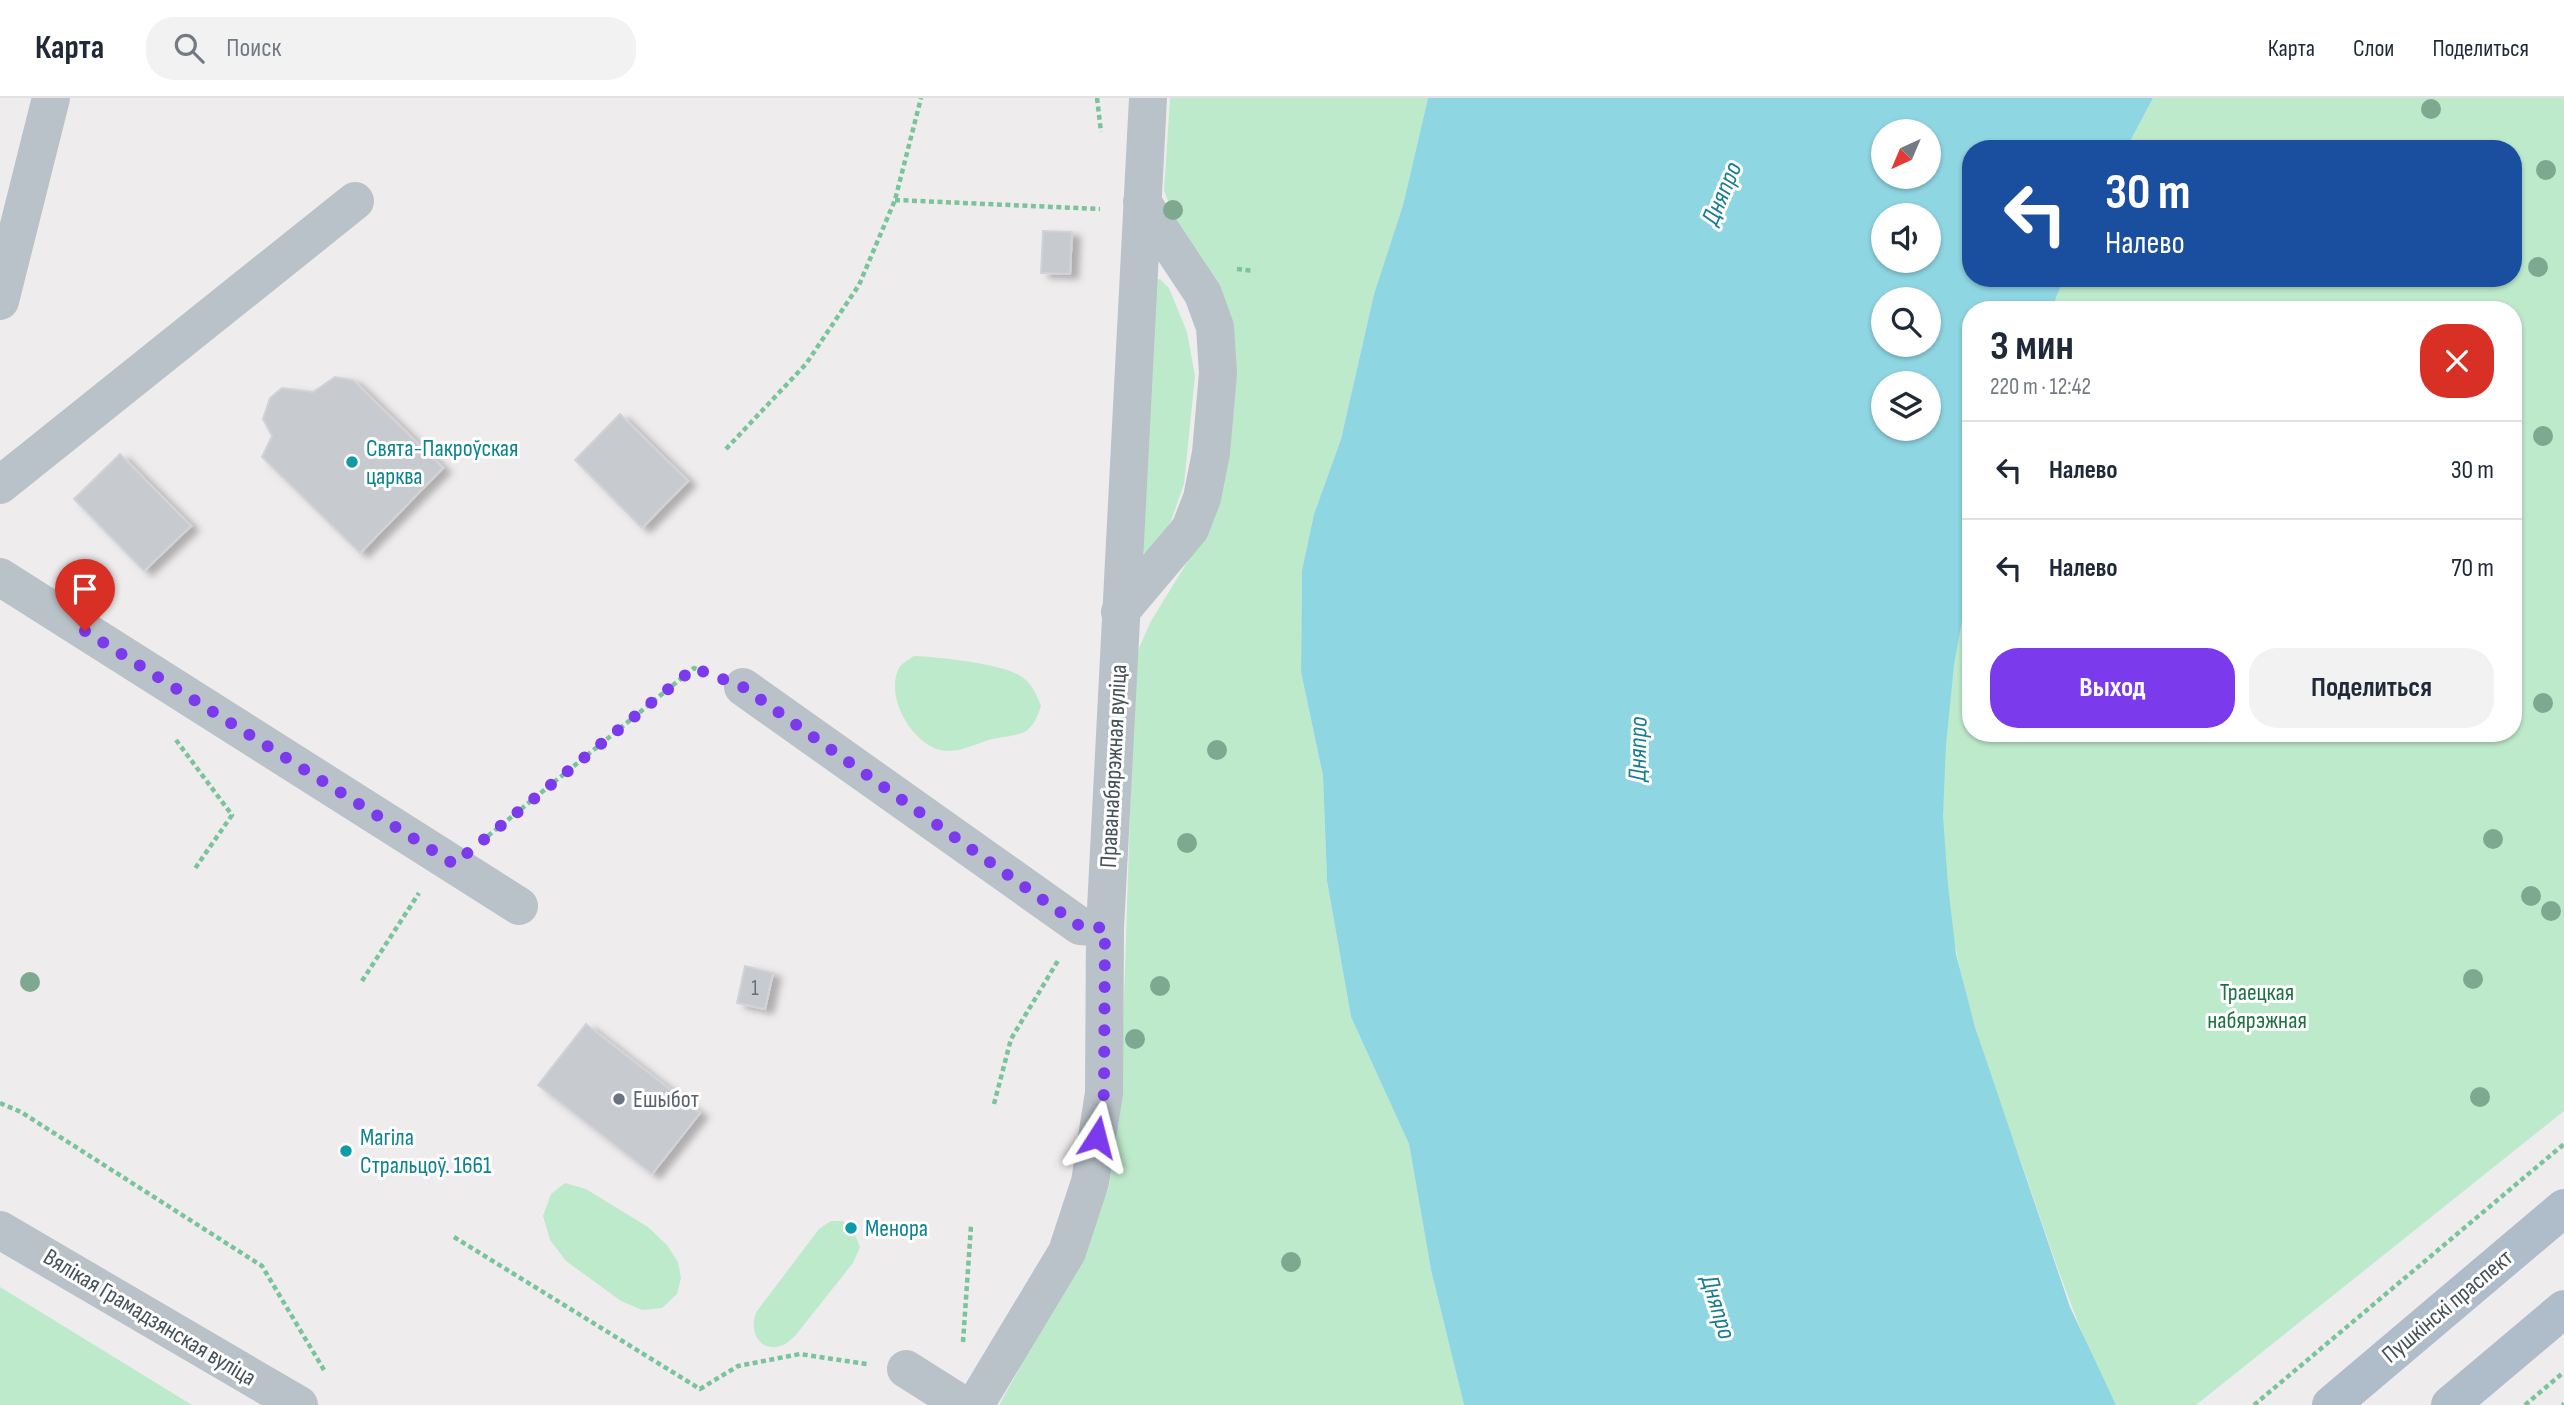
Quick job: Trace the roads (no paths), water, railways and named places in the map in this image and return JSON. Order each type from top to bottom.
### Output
[{"type":"main road","name":"Пушкінскі праспект","points":[[2331,1405],[2564,1208]]},
{"type":"main road","points":[[2450,1405],[2564,1309]]},
{"type":"street","points":[[0,301],[51,98]]},
{"type":"street","name":"Праванабярэжная вуліца","points":[[975,1397],[1067,1252],[1090,1182],[1104,1093],[1092,927],[1120,612],[1127,205],[1148,98]]},
{"type":"street","points":[[0,485],[355,201]]},
{"type":"street","points":[[1120,612],[1190,529],[1202,498],[1211,453],[1218,373],[1215,327],[1203,294],[1127,205]]},
{"type":"street","points":[[0,577],[519,906]]},
{"type":"street","points":[[743,687],[1092,927]]},
{"type":"street","name":"Вялікая Грамадзянская вуліца","points":[[0,1230],[299,1405]]},
{"type":"street","points":[[906,1369],[975,1397]]},
{"type":"water","name":"Дняпро","points":[[1428,98],[2153,98],[2131,140],[1962,140],[1962,287],[2060,287],[2055,301],[1962,301],[1962,620],[1954,665],[1946,745],[1943,816],[1956,954],[1975,1027],[2070,1307],[2116,1405],[1464,1405],[1431,1270],[1409,1144],[1351,1017],[1327,881],[1323,776],[1301,672],[1302,570],[1314,514],[1341,439],[1374,294],[1403,205]]},
{"type":"place","name":"Свята-Пакроўская царква","points":[[352,462]]},
{"type":"place","name":"Ешыбот","points":[[619,1099]]},
{"type":"place","name":"Магіла Стральцоў. 1661","points":[[346,1151]]},
{"type":"place","name":"Менора","points":[[851,1228]]},
{"type":"park label","name":"Траецкая набярэжная","points":[[2257,1006]]}]
